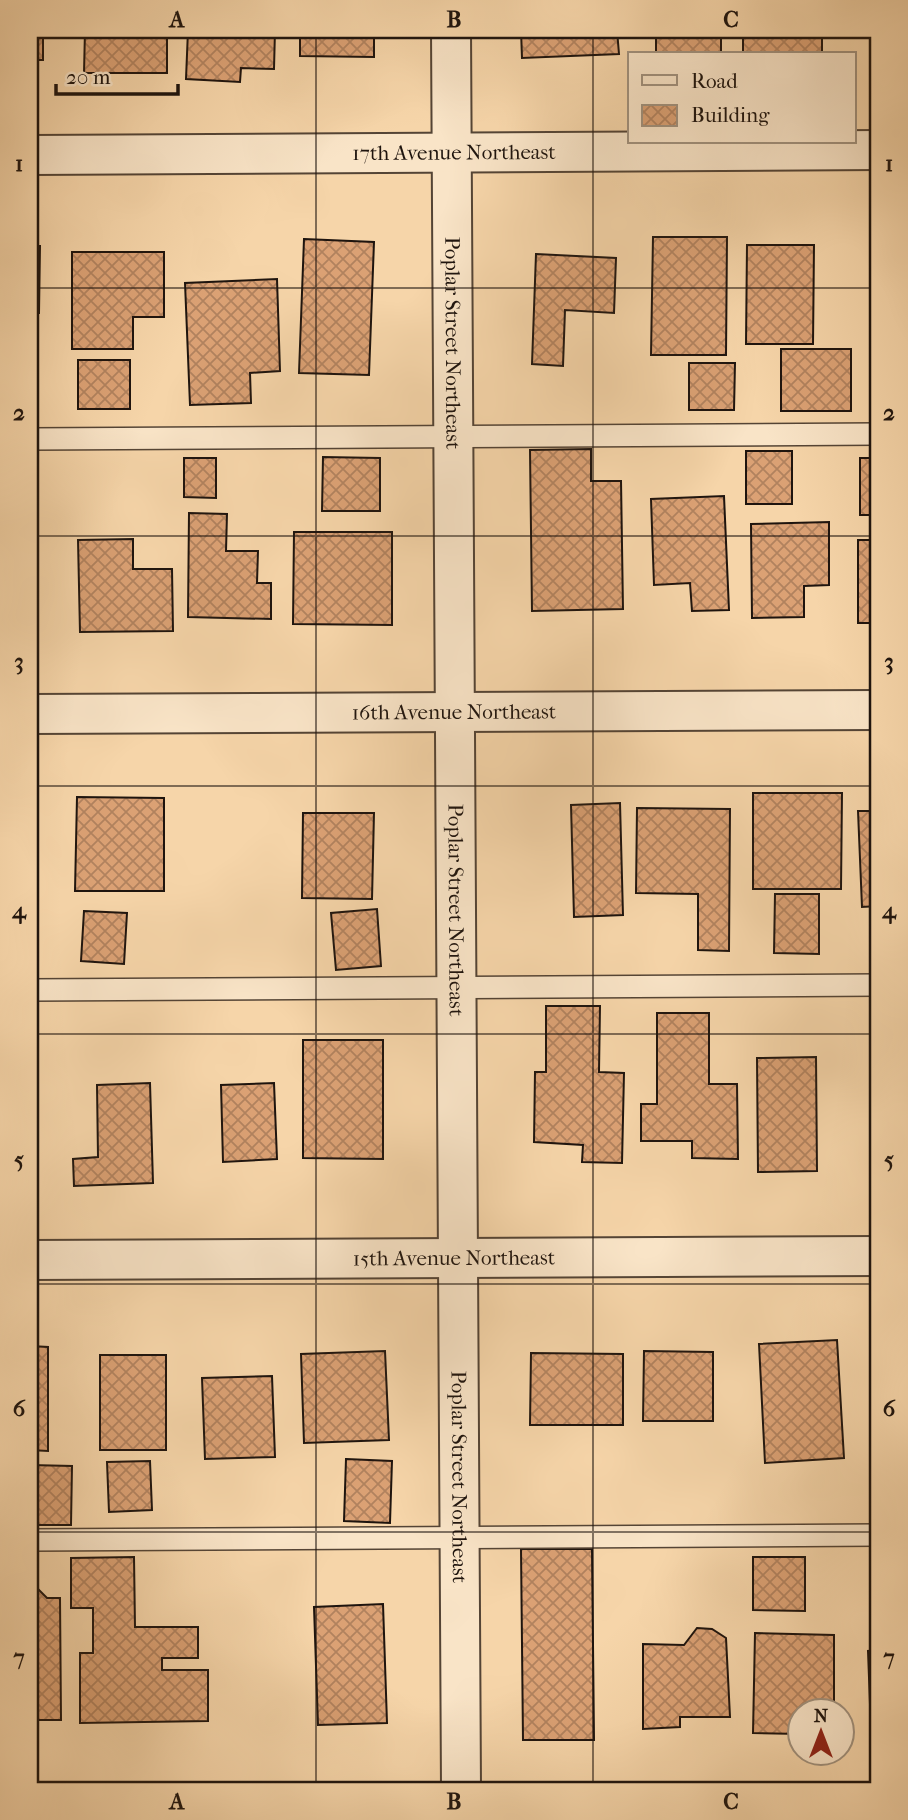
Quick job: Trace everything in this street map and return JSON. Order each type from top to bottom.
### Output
[{"type":"street","name":"Poplar Street Northeast","points":[[451,30],[461,1790]]},
{"type":"street","name":"17th Avenue Northeast","points":[[30,155],[878,150]]},
{"type":"street","name":"16th Avenue Northeast","points":[[30,714],[878,710]]},
{"type":"street","name":"15th Avenue Northeast","points":[[30,1260],[878,1256]]},
{"type":"lane","points":[[30,439],[878,434]]},
{"type":"lane","points":[[30,990],[878,985]]},
{"type":"lane","points":[[30,1540],[878,1535]]},
{"type":"building","points":[[85,30],[167,30],[167,73],[84,73]]},
{"type":"building","points":[[188,30],[275,30],[274,69],[241,68],[240,82],[186,79]]},
{"type":"building","points":[[300,30],[374,30],[374,57],[300,56]]},
{"type":"building","points":[[521,30],[617,30],[619,54],[522,58]]},
{"type":"building","points":[[656,30],[721,30],[721,52],[656,52]]},
{"type":"building","points":[[743,30],[822,30],[822,52],[743,52]]},
{"type":"building","points":[[30,31],[43,31],[43,60],[30,60]]},
{"type":"building","points":[[653,237],[727,237],[726,355],[651,355]]},
{"type":"building","points":[[304,239],[374,242],[369,375],[299,373]]},
{"type":"building","points":[[747,245],[814,245],[813,344],[746,344]]},
{"type":"building","points":[[30,246],[40,246],[39,313],[30,313]]},
{"type":"building","points":[[72,252],[164,252],[164,317],[133,317],[133,349],[72,349]]},
{"type":"building","points":[[536,254],[616,258],[614,313],[565,310],[563,366],[532,364]]},
{"type":"building","points":[[277,279],[280,371],[250,373],[251,403],[190,405],[185,283]]},
{"type":"building","points":[[781,349],[851,349],[851,411],[781,411]]},
{"type":"building","points":[[78,360],[130,360],[130,409],[78,409]]},
{"type":"building","points":[[689,363],[735,363],[734,410],[689,410]]},
{"type":"building","points":[[30,367],[37,367],[37,406],[30,406]]},
{"type":"building","points":[[591,449],[591,481],[621,481],[623,609],[532,611],[530,450]]},
{"type":"building","points":[[746,451],[792,451],[792,504],[746,504]]},
{"type":"building","points":[[323,457],[380,458],[380,511],[322,511]]},
{"type":"building","points":[[184,458],[216,458],[216,498],[184,497]]},
{"type":"building","points":[[860,458],[878,458],[878,515],[860,515]]},
{"type":"building","points":[[724,496],[729,610],[692,611],[690,583],[654,585],[651,499]]},
{"type":"building","points":[[189,513],[227,514],[226,551],[258,551],[257,583],[271,583],[271,619],[188,617]]},
{"type":"building","points":[[829,522],[829,585],[804,586],[804,617],[752,618],[751,524]]},
{"type":"building","points":[[294,532],[392,532],[392,625],[293,624]]},
{"type":"building","points":[[133,539],[133,569],[172,569],[173,631],[80,632],[78,540]]},
{"type":"building","points":[[858,540],[878,540],[878,623],[858,623]]},
{"type":"building","points":[[753,793],[842,793],[841,889],[753,889]]},
{"type":"building","points":[[77,797],[164,798],[164,891],[75,891]]},
{"type":"building","points":[[620,803],[623,915],[574,917],[571,805]]},
{"type":"building","points":[[30,808],[37,808],[37,912],[30,912]]},
{"type":"building","points":[[637,808],[730,809],[729,951],[698,950],[698,894],[636,893]]},
{"type":"building","points":[[858,811],[878,811],[878,906],[862,907]]},
{"type":"building","points":[[303,813],[374,813],[372,899],[302,898]]},
{"type":"building","points":[[775,894],[819,894],[819,954],[774,953]]},
{"type":"building","points":[[377,909],[381,966],[336,970],[331,913]]},
{"type":"building","points":[[84,911],[127,913],[124,964],[81,961]]},
{"type":"building","points":[[872,999],[878,999],[878,1046],[872,1046]]},
{"type":"building","points":[[546,1006],[600,1006],[599,1072],[624,1073],[622,1163],[582,1162],[583,1145],[534,1142],[535,1072],[546,1072]]},
{"type":"building","points":[[657,1013],[709,1013],[709,1084],[737,1084],[738,1159],[692,1158],[692,1141],[641,1141],[641,1104],[657,1104]]},
{"type":"building","points":[[303,1040],[383,1040],[383,1159],[303,1158]]},
{"type":"building","points":[[875,1050],[878,1050],[878,1166],[874,1166]]},
{"type":"building","points":[[816,1057],[817,1171],[758,1172],[757,1058]]},
{"type":"building","points":[[150,1083],[153,1183],[74,1186],[73,1159],[98,1157],[97,1085]]},
{"type":"building","points":[[274,1083],[277,1159],[223,1162],[221,1085]]},
{"type":"building","points":[[837,1340],[844,1458],[765,1463],[759,1344]]},
{"type":"building","points":[[30,1346],[48,1347],[48,1451],[30,1450]]},
{"type":"building","points":[[385,1351],[389,1440],[304,1443],[301,1354]]},
{"type":"building","points":[[644,1351],[713,1352],[713,1421],[643,1421]]},
{"type":"building","points":[[531,1353],[623,1354],[623,1425],[530,1425]]},
{"type":"building","points":[[878,1354],[878,1489],[873,1355]]},
{"type":"building","points":[[100,1355],[166,1355],[166,1450],[100,1450]]},
{"type":"building","points":[[272,1376],[275,1457],[205,1459],[202,1378]]},
{"type":"building","points":[[346,1459],[392,1461],[390,1523],[344,1521]]},
{"type":"building","points":[[150,1461],[152,1510],[109,1512],[107,1462]]},
{"type":"building","points":[[30,1465],[72,1466],[71,1525],[30,1525]]},
{"type":"building","points":[[521,1549],[592,1549],[594,1740],[523,1740]]},
{"type":"building","points":[[134,1557],[135,1627],[198,1627],[198,1658],[162,1658],[162,1670],[208,1670],[208,1721],[80,1723],[80,1653],[93,1653],[93,1608],[71,1608],[71,1558]]},
{"type":"building","points":[[753,1557],[805,1557],[805,1611],[753,1610]]},
{"type":"building","points":[[30,1581],[47,1598],[60,1598],[61,1720],[30,1720]]},
{"type":"building","points":[[383,1604],[387,1723],[318,1725],[314,1607]]},
{"type":"building","points":[[697,1628],[712,1629],[726,1638],[730,1717],[680,1717],[680,1727],[643,1729],[643,1644],[684,1645]]},
{"type":"building","points":[[755,1633],[834,1635],[834,1698],[786,1698],[786,1734],[753,1733]]},
{"type":"building","points":[[878,1650],[878,1704],[870,1704],[868,1651]]}]
